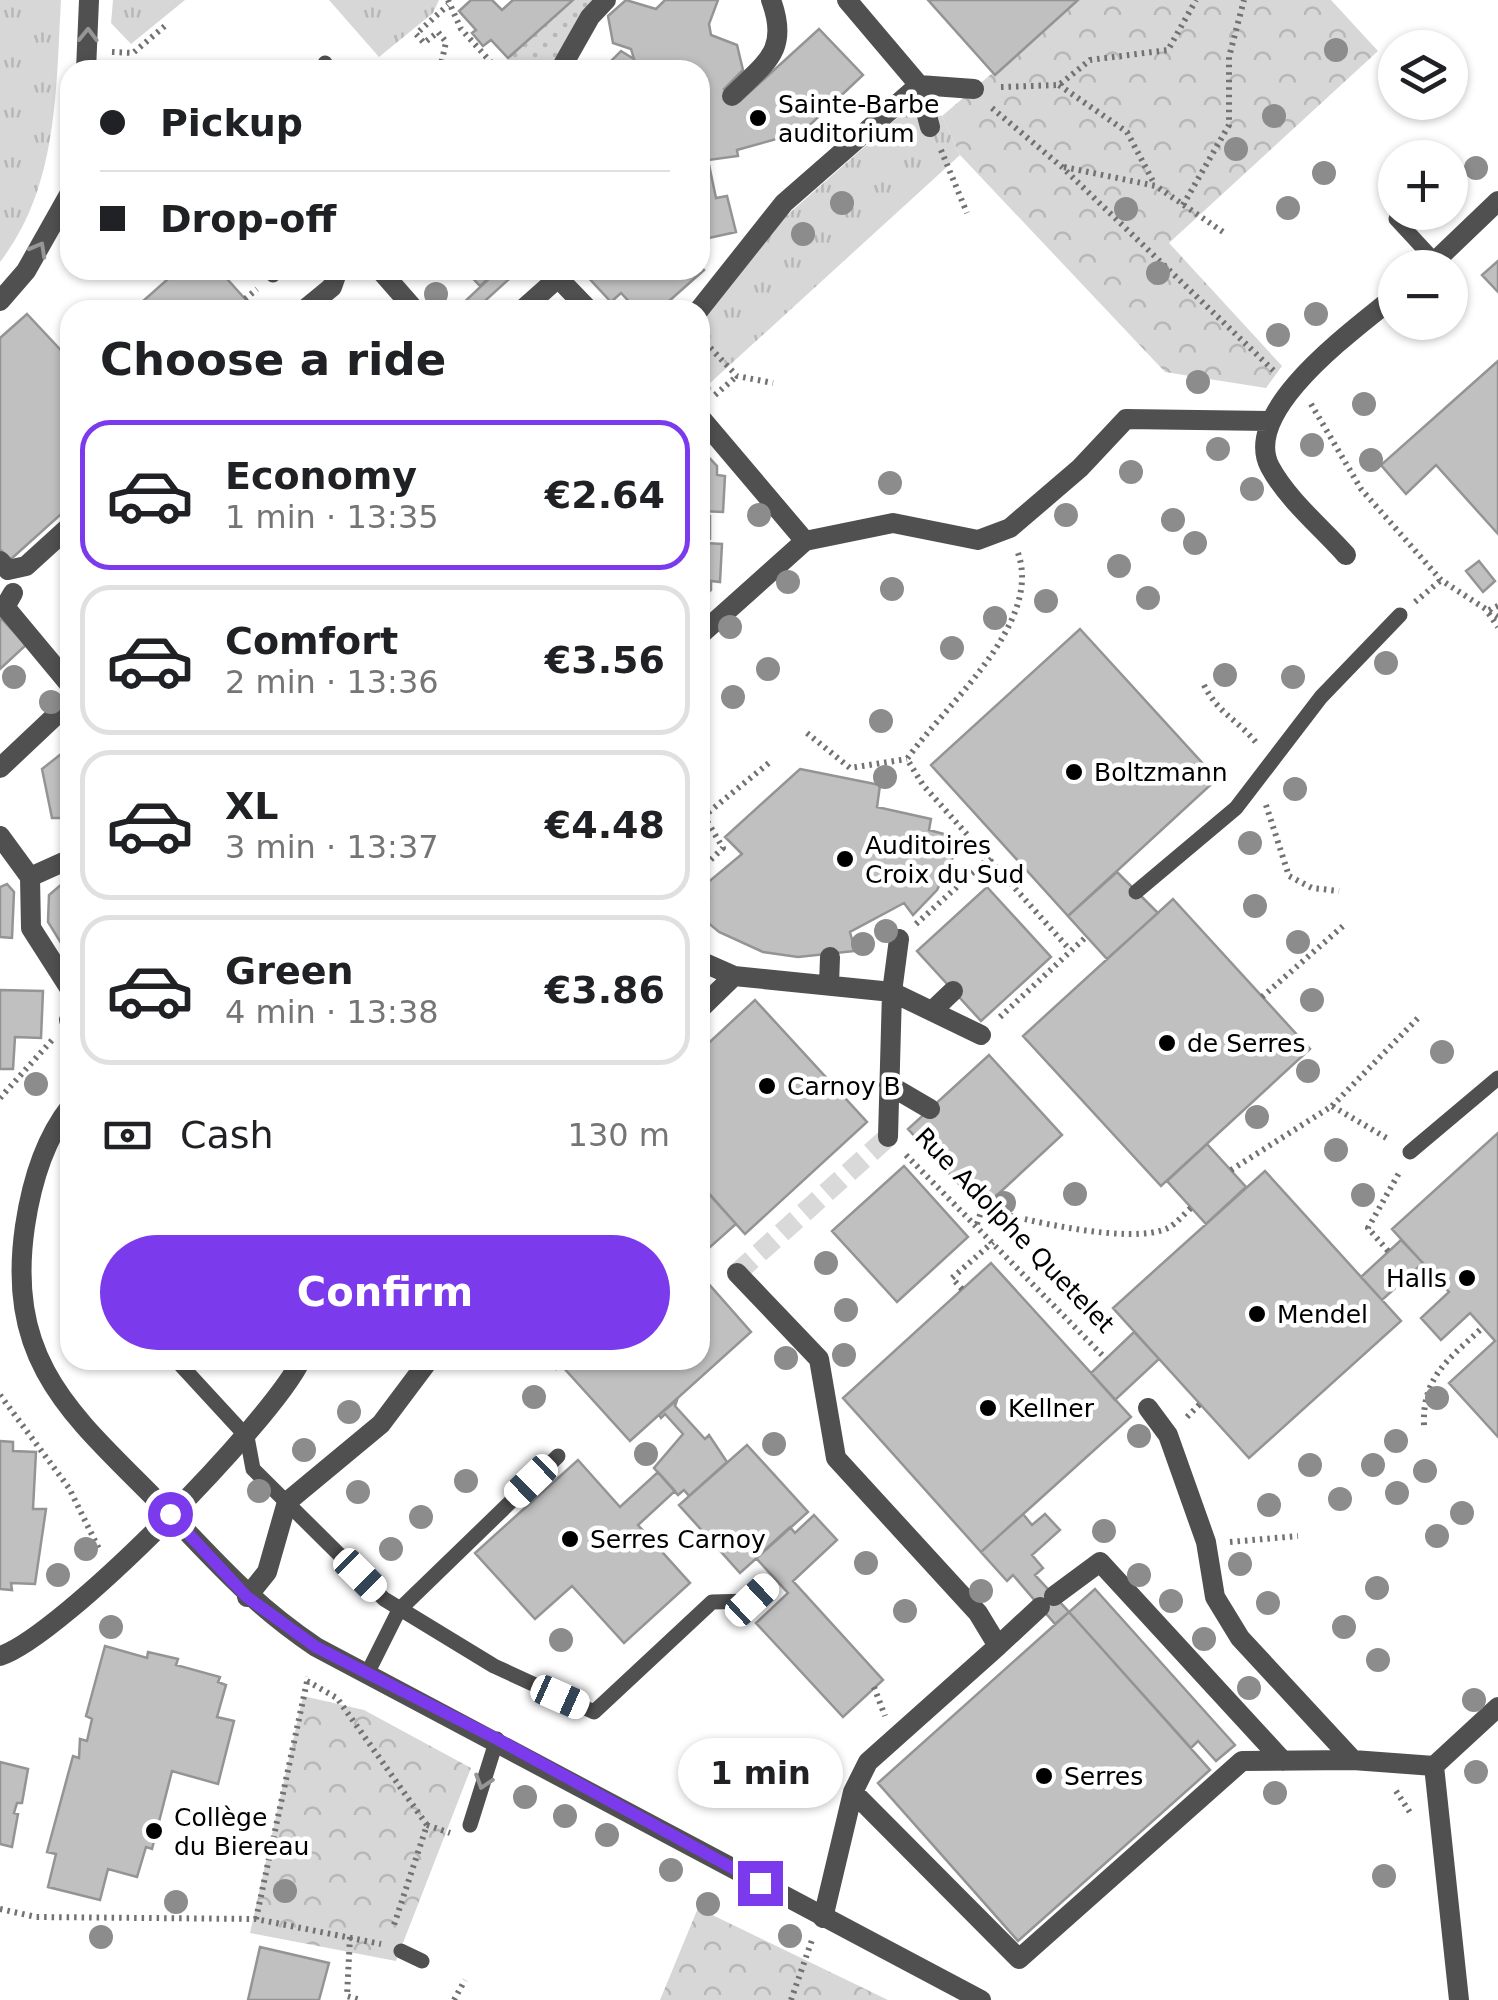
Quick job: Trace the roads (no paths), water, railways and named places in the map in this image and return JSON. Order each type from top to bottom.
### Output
[{"type":"street","points":[[86,60],[89,0]]},
{"type":"street","points":[[566,60],[590,17],[606,0]]},
{"type":"street","points":[[732,96],[776,52],[779,22],[771,0]]},
{"type":"street","points":[[846,0],[919,85],[930,127]]},
{"type":"street","points":[[707,300],[784,203],[919,85],[974,89]]},
{"type":"street","points":[[1447,250],[1498,201]]},
{"type":"street","points":[[0,301],[26,271],[60,212]]},
{"type":"street","points":[[316,300],[334,280]]},
{"type":"street","points":[[389,280],[406,300]]},
{"type":"street","points":[[533,300],[556,280]]},
{"type":"street","points":[[560,280],[579,300]]},
{"type":"street","points":[[1346,555],[1270,467],[1263,444],[1269,421],[1292,390],[1378,312]]},
{"type":"street","points":[[710,626],[806,540],[893,522],[978,540],[1010,528],[1080,468],[1126,419],[1269,421]]},
{"type":"street","points":[[710,429],[806,540]]},
{"type":"street","points":[[0,562],[8,570],[26,566],[60,535]]},
{"type":"street","points":[[6,601],[60,672]]},
{"type":"street","points":[[0,768],[60,711]]},
{"type":"street","points":[[0,836],[30,877],[31,928],[60,973]]},
{"type":"street","points":[[30,877],[60,864]]},
{"type":"street","points":[[888,1136],[892,992],[899,940]]},
{"type":"street","points":[[829,986],[830,956]]},
{"type":"street","points":[[710,965],[734,976],[892,992],[981,1035]]},
{"type":"street","points":[[710,999],[734,976]]},
{"type":"street","points":[[932,1011],[954,991]]},
{"type":"street","points":[[889,1085],[930,1109]]},
{"type":"street","points":[[60,1128],[30,1190],[20,1262],[24,1322],[44,1374],[86,1430],[247,1597],[316,1647],[497,1739],[981,2000]]},
{"type":"street","points":[[737,1272],[819,1359],[836,1458],[978,1613],[998,1646]]},
{"type":"street","points":[[0,1656],[59,1618],[170,1514],[247,1437],[294,1370]]},
{"type":"street","points":[[247,1597],[267,1572],[287,1502],[381,1424],[422,1370]]},
{"type":"street","points":[[1148,1408],[1168,1435],[1206,1542],[1215,1597],[1240,1638],[1353,1760]]},
{"type":"street","points":[[823,1918],[853,1792],[868,1762],[1047,1601],[1100,1562],[1284,1761]]},
{"type":"street","points":[[853,1792],[1020,1959],[1242,1761],[1353,1760],[1434,1766],[1498,1707]]},
{"type":"street","points":[[1434,1766],[1459,2000]]},
{"type":"lane","points":[[1405,230],[1421,250]]},
{"type":"lane","points":[[1136,892],[1236,808],[1321,697],[1400,616]]},
{"type":"lane","points":[[1410,1152],[1498,1078]]},
{"type":"lane","points":[[185,1370],[247,1437],[253,1469],[399,1610],[494,1666],[594,1712],[712,1602],[752,1600],[768,1586]]},
{"type":"lane","points":[[368,1672],[399,1610],[558,1456]]},
{"type":"lane","points":[[470,1825],[497,1739]]},
{"type":"lane","points":[[401,1951],[422,1961]]},
{"type":"tunnel","points":[[737,1273],[888,1137]]},
{"type":"place","name":"Sainte-Barbe auditorium","points":[[758,118]]},
{"type":"place","name":"Boltzmann","points":[[1074,772]]},
{"type":"place","name":"Auditoires Croix du Sud","points":[[845,859]]},
{"type":"place","name":"de Serres","points":[[1167,1043]]},
{"type":"place","name":"Carnoy B","points":[[767,1086]]},
{"type":"place","name":"Halls","points":[[1467,1278]]},
{"type":"place","name":"Mendel","points":[[1257,1314]]},
{"type":"place","name":"Kellner","points":[[988,1408]]},
{"type":"place","name":"Serres Carnoy","points":[[570,1539]]},
{"type":"place","name":"Serres","points":[[1044,1776]]},
{"type":"place","name":"Collège du Biereau","points":[[154,1831]]}]
